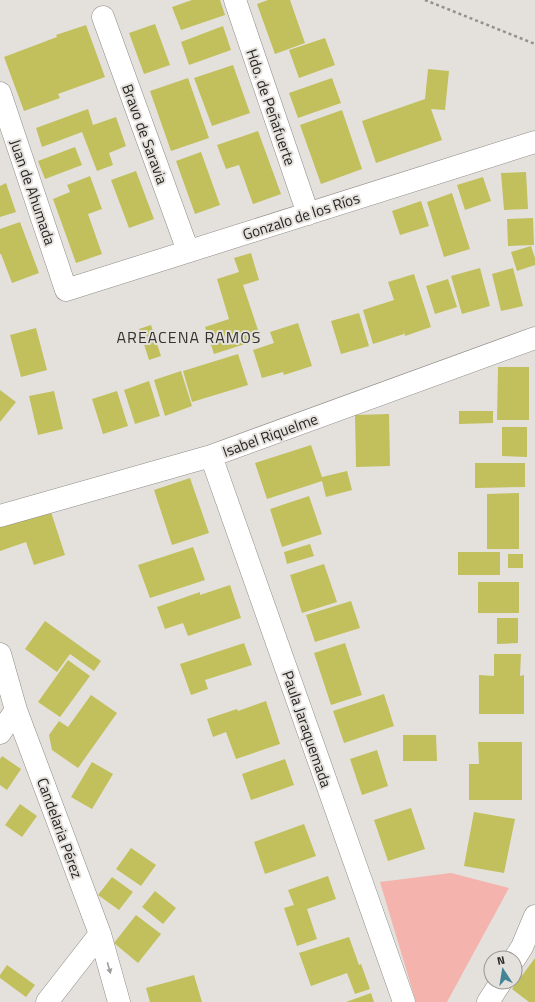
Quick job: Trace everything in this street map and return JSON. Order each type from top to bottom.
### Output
[{"type":"street","name":"Hdo. de Peñafuerte","points":[[235,0],[308,214]]},
{"type":"street","name":"Bravo de Saravia","points":[[103,17],[188,252]]},
{"type":"street","name":"Juan de Ahumada","points":[[0,93],[66,290]]},
{"type":"street","name":"Gonzalo de los Ríos","points":[[66,290],[535,142]]},
{"type":"street","name":"Isabel Riquelme","points":[[0,516],[211,456],[535,338]]},
{"type":"street","name":"Paula Jaraquemada","points":[[211,456],[404,1002]]},
{"type":"street","name":"Candelaria Pérez","points":[[0,654],[16,710],[100,934],[119,1002]]},
{"type":"street","points":[[0,733],[16,710]]},
{"type":"street","points":[[520,950],[535,916]]},
{"type":"street","points":[[47,1002],[100,934]]},
{"type":"street","points":[[488,1002],[496,990]]},
{"type":"path","points":[[425,0],[535,44]]},
{"type":"shaded area","points":[[451,873],[509,888],[447,1002],[416,1002],[380,882]]},
{"type":"building","points":[[192,0],[220,0],[225,15],[181,30],[172,7]]},
{"type":"building","points":[[268,0],[290,0],[305,43],[275,54],[257,4]]},
{"type":"building","points":[[155,24],[170,65],[144,74],[129,33]]},
{"type":"building","points":[[86,25],[105,77],[58,94],[60,98],[24,111],[4,57],[57,37],[56,35]]},
{"type":"building","points":[[223,26],[231,50],[189,65],[181,42]]},
{"type":"building","points":[[325,38],[335,65],[299,78],[289,50]]},
{"type":"building","points":[[233,65],[250,113],[212,126],[194,78]]},
{"type":"building","points":[[428,69],[449,71],[445,110],[431,109],[442,140],[376,163],[362,121],[425,99]]},
{"type":"building","points":[[188,78],[209,138],[171,151],[150,91]]},
{"type":"building","points":[[332,78],[341,103],[298,118],[289,93]]},
{"type":"building","points":[[88,109],[93,125],[116,117],[126,146],[109,153],[113,165],[97,171],[82,132],[42,147],[36,128]]},
{"type":"building","points":[[342,110],[362,169],[321,184],[300,125]]},
{"type":"building","points":[[258,131],[281,194],[253,204],[239,165],[226,169],[217,145]]},
{"type":"building","points":[[75,147],[82,165],[45,179],[38,161]]},
{"type":"building","points":[[201,152],[220,205],[195,214],[176,161]]},
{"type":"building","points":[[136,171],[154,219],[129,228],[111,180]]},
{"type":"building","points":[[526,172],[528,209],[504,210],[501,173]]},
{"type":"building","points":[[90,176],[102,209],[88,214],[102,254],[76,263],[53,199],[70,192],[67,185]]},
{"type":"building","points":[[483,177],[491,201],[465,210],[457,185]]},
{"type":"building","points":[[6,183],[16,212],[0,217],[0,186]]},
{"type":"building","points":[[452,193],[470,249],[444,257],[427,202]]},
{"type":"building","points":[[421,201],[429,226],[400,235],[392,211]]},
{"type":"building","points":[[533,218],[534,245],[508,246],[507,219]]},
{"type":"building","points":[[20,222],[39,273],[12,283],[0,254],[0,229]]},
{"type":"building","points":[[531,246],[535,258],[535,265],[517,271],[511,252]]},
{"type":"building","points":[[251,253],[259,280],[243,285],[261,339],[214,354],[205,327],[229,319],[217,279],[239,272],[234,258]]},
{"type":"building","points":[[480,268],[490,306],[462,314],[451,276]]},
{"type":"building","points":[[513,268],[523,306],[501,311],[492,274]]},
{"type":"building","points":[[414,274],[431,327],[405,336],[403,329],[404,334],[373,344],[363,310],[394,300],[388,282]]},
{"type":"building","points":[[448,279],[457,307],[435,314],[426,286]]},
{"type":"building","points":[[359,313],[369,346],[341,354],[331,321]]},
{"type":"building","points":[[298,323],[312,366],[284,375],[283,372],[262,378],[253,350],[274,343],[270,332]]},
{"type":"building","points":[[151,325],[161,356],[149,360],[139,329]]},
{"type":"building","points":[[36,328],[47,370],[21,377],[10,335]]},
{"type":"building","points":[[238,354],[248,385],[192,402],[183,371]]},
{"type":"building","points":[[498,367],[529,367],[529,420],[497,420]]},
{"type":"building","points":[[181,371],[192,406],[165,416],[154,380]]},
{"type":"building","points":[[149,381],[160,416],[135,424],[124,390]]},
{"type":"building","points":[[0,390],[16,402],[0,422]]},
{"type":"building","points":[[54,391],[63,429],[38,435],[29,396]]},
{"type":"building","points":[[117,391],[128,426],[103,434],[92,399]]},
{"type":"building","points":[[459,411],[493,411],[493,423],[459,424]]},
{"type":"building","points":[[389,414],[390,466],[356,467],[355,415]]},
{"type":"building","points":[[502,427],[527,427],[527,457],[502,456]]},
{"type":"building","points":[[311,445],[322,477],[347,471],[352,490],[326,497],[322,481],[267,499],[255,463]]},
{"type":"building","points":[[475,463],[525,463],[525,487],[475,488]]},
{"type":"building","points":[[190,478],[209,533],[172,545],[154,490]]},
{"type":"building","points":[[519,493],[519,549],[487,549],[487,494]]},
{"type":"building","points":[[309,496],[322,534],[282,547],[270,509]]},
{"type":"building","points":[[50,509],[65,555],[34,565],[26,542],[0,551],[0,526]]},
{"type":"building","points":[[310,544],[314,556],[287,564],[284,552]]},
{"type":"building","points":[[193,547],[205,580],[150,598],[138,565]]},
{"type":"building","points":[[458,552],[500,552],[500,575],[458,575]]},
{"type":"building","points":[[508,554],[523,554],[523,568],[508,568]]},
{"type":"building","points":[[324,564],[337,602],[302,613],[290,575]]},
{"type":"building","points":[[478,582],[519,582],[519,613],[478,613]]},
{"type":"building","points":[[230,585],[241,618],[188,636],[183,623],[165,629],[157,607],[200,592],[200,595]]},
{"type":"building","points":[[351,601],[360,628],[315,642],[306,615]]},
{"type":"building","points":[[497,618],[518,618],[518,643],[497,644]]},
{"type":"building","points":[[45,621],[101,661],[94,671],[70,654],[57,672],[25,649]]},
{"type":"building","points":[[244,643],[252,665],[205,680],[208,689],[191,695],[180,664]]},
{"type":"building","points":[[345,643],[362,695],[331,705],[314,653]]},
{"type":"building","points":[[494,654],[521,654],[520,676],[524,675],[524,714],[479,714],[479,675],[494,676]]},
{"type":"building","points":[[68,660],[90,676],[60,717],[38,702]]},
{"type":"building","points":[[384,694],[394,726],[344,743],[333,711]]},
{"type":"building","points":[[91,695],[117,713],[78,768],[52,750],[49,735],[59,721],[68,727]]},
{"type":"building","points":[[266,701],[280,744],[236,759],[226,732],[213,737],[207,719],[237,709],[238,711]]},
{"type":"building","points":[[403,735],[436,735],[437,761],[403,761]]},
{"type":"building","points":[[478,742],[522,742],[522,800],[469,800],[469,764],[479,764]]},
{"type":"building","points":[[377,750],[388,786],[362,795],[350,759]]},
{"type":"building","points":[[2,756],[21,769],[7,790],[0,785],[0,759]]},
{"type":"building","points":[[285,759],[294,785],[251,800],[242,774]]},
{"type":"building","points":[[92,762],[113,774],[92,809],[71,797]]},
{"type":"building","points":[[20,804],[37,816],[22,837],[5,825]]},
{"type":"building","points":[[411,808],[425,849],[388,861],[374,820]]},
{"type":"building","points":[[474,812],[515,819],[504,873],[464,866]]},
{"type":"building","points":[[304,824],[316,856],[265,874],[254,842]]},
{"type":"building","points":[[131,848],[156,865],[141,886],[116,869]]},
{"type":"building","points":[[328,876],[336,899],[307,909],[317,939],[297,946],[284,908],[294,905],[288,890]]},
{"type":"building","points":[[112,877],[133,892],[119,910],[98,895]]},
{"type":"building","points":[[155,891],[176,908],[163,924],[142,907]]},
{"type":"building","points":[[136,915],[161,934],[138,963],[114,943]]},
{"type":"building","points":[[349,937],[359,965],[361,964],[370,989],[355,994],[347,973],[311,986],[299,953]]},
{"type":"building","points":[[535,958],[535,1002],[529,1002],[513,990],[523,990],[523,974]]},
{"type":"building","points":[[7,965],[35,985],[26,997],[0,978],[0,975]]},
{"type":"building","points":[[194,975],[202,1002],[150,1002],[146,988]]},
{"type":"building","points":[[371,993],[374,1002],[346,1002]]},
{"type":"district","name":"AREACENA RAMOS","points":[[189,337]]}]
